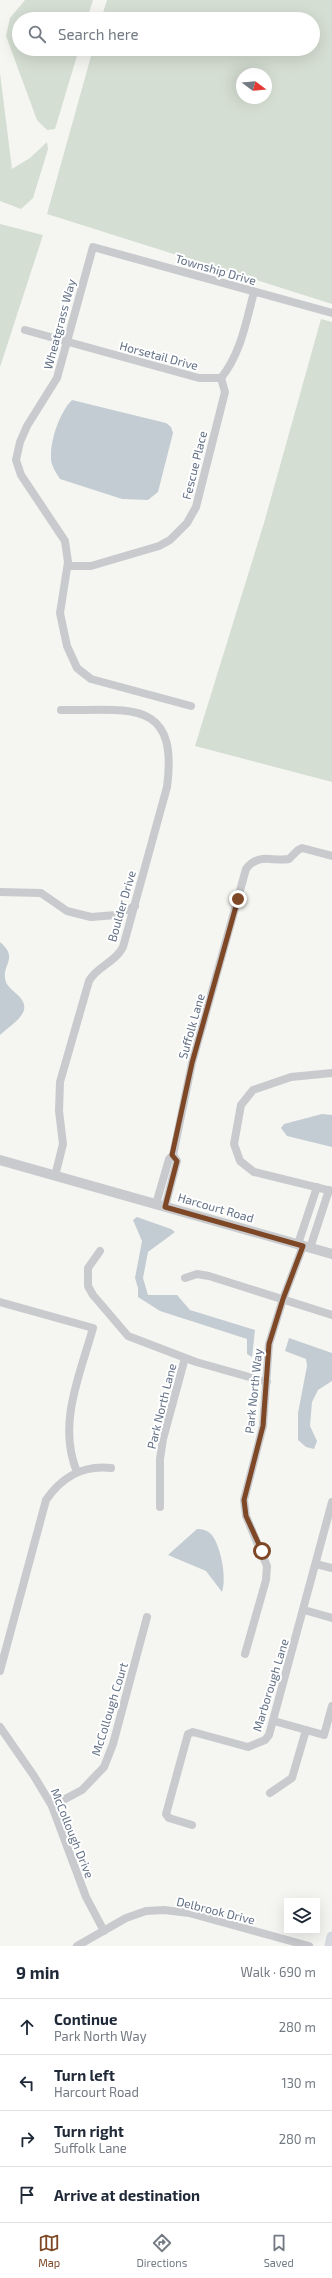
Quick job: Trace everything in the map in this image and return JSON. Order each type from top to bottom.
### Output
[{"type":"main road","points":[[330,1946],[332,1937]]},
{"type":"street","name":"Township Drive","points":[[93,247],[332,313]]},
{"type":"street","name":"Wheatgrass Way","points":[[93,247],[57,378],[27,426],[20,442],[16,460],[21,475],[65,541],[68,566],[60,613],[67,646],[77,668],[91,679],[191,706]]},
{"type":"street","points":[[221,378],[231,365],[239,347],[254,292]]},
{"type":"street","name":"Horsetail Drive","points":[[25,330],[199,378],[221,378]]},
{"type":"street","name":"Fescue Place","points":[[68,566],[91,566],[159,546],[170,540],[187,523],[196,507],[225,392],[221,378]]},
{"type":"street","name":"Boulder Drive","points":[[55,1176],[63,1146],[58,1096],[61,1074],[90,981],[96,971],[116,957],[122,950],[168,780],[170,760],[168,746],[160,725],[149,718],[122,711],[60,710]]},
{"type":"street","name":"Suffolk Lane","points":[[160,1205],[177,1161],[172,1155],[192,1063],[246,869],[259,859],[289,859],[302,848],[332,856]]},
{"type":"street","points":[[0,892],[41,893],[67,911],[91,917],[116,915],[135,906]]},
{"type":"street","points":[[303,1246],[331,1190],[251,1170],[242,1164],[237,1155],[234,1144],[235,1133],[242,1105],[254,1089],[291,1078],[332,1073]]},
{"type":"street","name":"Harcourt Road","points":[[0,1160],[332,1254]]},
{"type":"street","points":[[303,1246],[317,1187]]},
{"type":"street","name":"Park North Way","points":[[245,1654],[267,1574],[266,1561],[246,1516],[244,1504],[262,1431],[269,1344],[283,1299],[303,1246]]},
{"type":"street","points":[[100,1251],[93,1259],[86,1276],[88,1286],[93,1295],[128,1336],[185,1358],[266,1382]]},
{"type":"street","points":[[185,1278],[193,1274],[209,1276],[332,1315]]},
{"type":"street","points":[[0,1302],[93,1328],[68,1422],[70,1451],[77,1472]]},
{"type":"street","name":"Park North Lane","points":[[160,1508],[160,1459],[163,1439],[185,1358]]},
{"type":"street","points":[[0,1671],[44,1503],[59,1483],[77,1472],[94,1467],[111,1468]]},
{"type":"street","name":"Marborough Lane","points":[[192,1825],[169,1818],[166,1814],[188,1734],[193,1732],[251,1747],[266,1739],[274,1721],[332,1502]]},
{"type":"street","points":[[316,1564],[332,1568]]},
{"type":"street","points":[[304,1610],[332,1618]]},
{"type":"street","name":"McCollough Court","points":[[52,1806],[82,1790],[104,1767],[113,1744],[147,1617]]},
{"type":"street","points":[[274,1721],[324,1735],[332,1706]]},
{"type":"street","name":"McCollough Drive","points":[[0,1727],[34,1776],[52,1806],[76,1874],[104,1931]]},
{"type":"street","points":[[270,1793],[292,1778],[306,1730]]},
{"type":"street","name":"Delbrook Drive","points":[[77,1946],[136,1914],[150,1911],[171,1910],[309,1946]]},
{"type":"shaded area","points":[[25,0],[93,0],[89,12],[15,12]]},
{"type":"shaded area","points":[[107,0],[332,0],[332,304],[47,214],[91,56],[320,56],[320,12],[103,12]]},
{"type":"shaded area","points":[[12,16],[12,52],[6,36],[10,18]]},
{"type":"shaded area","points":[[13,56],[77,56],[55,129],[47,130],[37,120]]},
{"type":"shaded area","points":[[0,73],[12,169],[30,158],[47,142],[48,149],[33,198],[21,209],[0,201]]},
{"type":"shaded area","points":[[0,224],[43,235],[0,367]]},
{"type":"shaded area","points":[[321,319],[332,322],[332,782],[195,746],[264,523]]},
{"type":"shaded area","points":[[72,400],[166,423],[171,427],[173,433],[158,492],[148,500],[122,499],[60,479],[52,464],[51,448],[54,433],[60,418]]},
{"type":"shaded area","points":[[0,942],[9,953],[5,971],[6,982],[8,986],[21,998],[24,1005],[24,1010],[14,1024],[0,1035]]},
{"type":"shaded area","points":[[322,1114],[332,1115],[332,1147],[287,1136],[281,1128],[284,1124]]},
{"type":"shaded area","points":[[137,1217],[171,1229],[175,1232],[148,1252],[143,1278],[148,1295],[177,1295],[190,1310],[255,1330],[252,1357],[247,1354],[247,1339],[160,1311],[138,1297],[138,1288],[135,1278],[142,1241],[133,1220]]},
{"type":"shaded area","points":[[289,1338],[332,1353],[332,1381],[318,1390],[312,1402],[310,1426],[317,1441],[314,1449],[306,1447],[298,1440],[298,1413],[307,1366],[306,1359],[285,1351]]},
{"type":"shaded area","points":[[197,1529],[204,1530],[211,1534],[218,1546],[224,1579],[222,1592],[206,1571],[168,1555]]},
{"type":"route","points":[[238,899],[214,990],[192,1063],[172,1155],[177,1161],[165,1207],[303,1246],[283,1299],[269,1344],[263,1426],[244,1500],[244,1512],[262,1551]]}]
